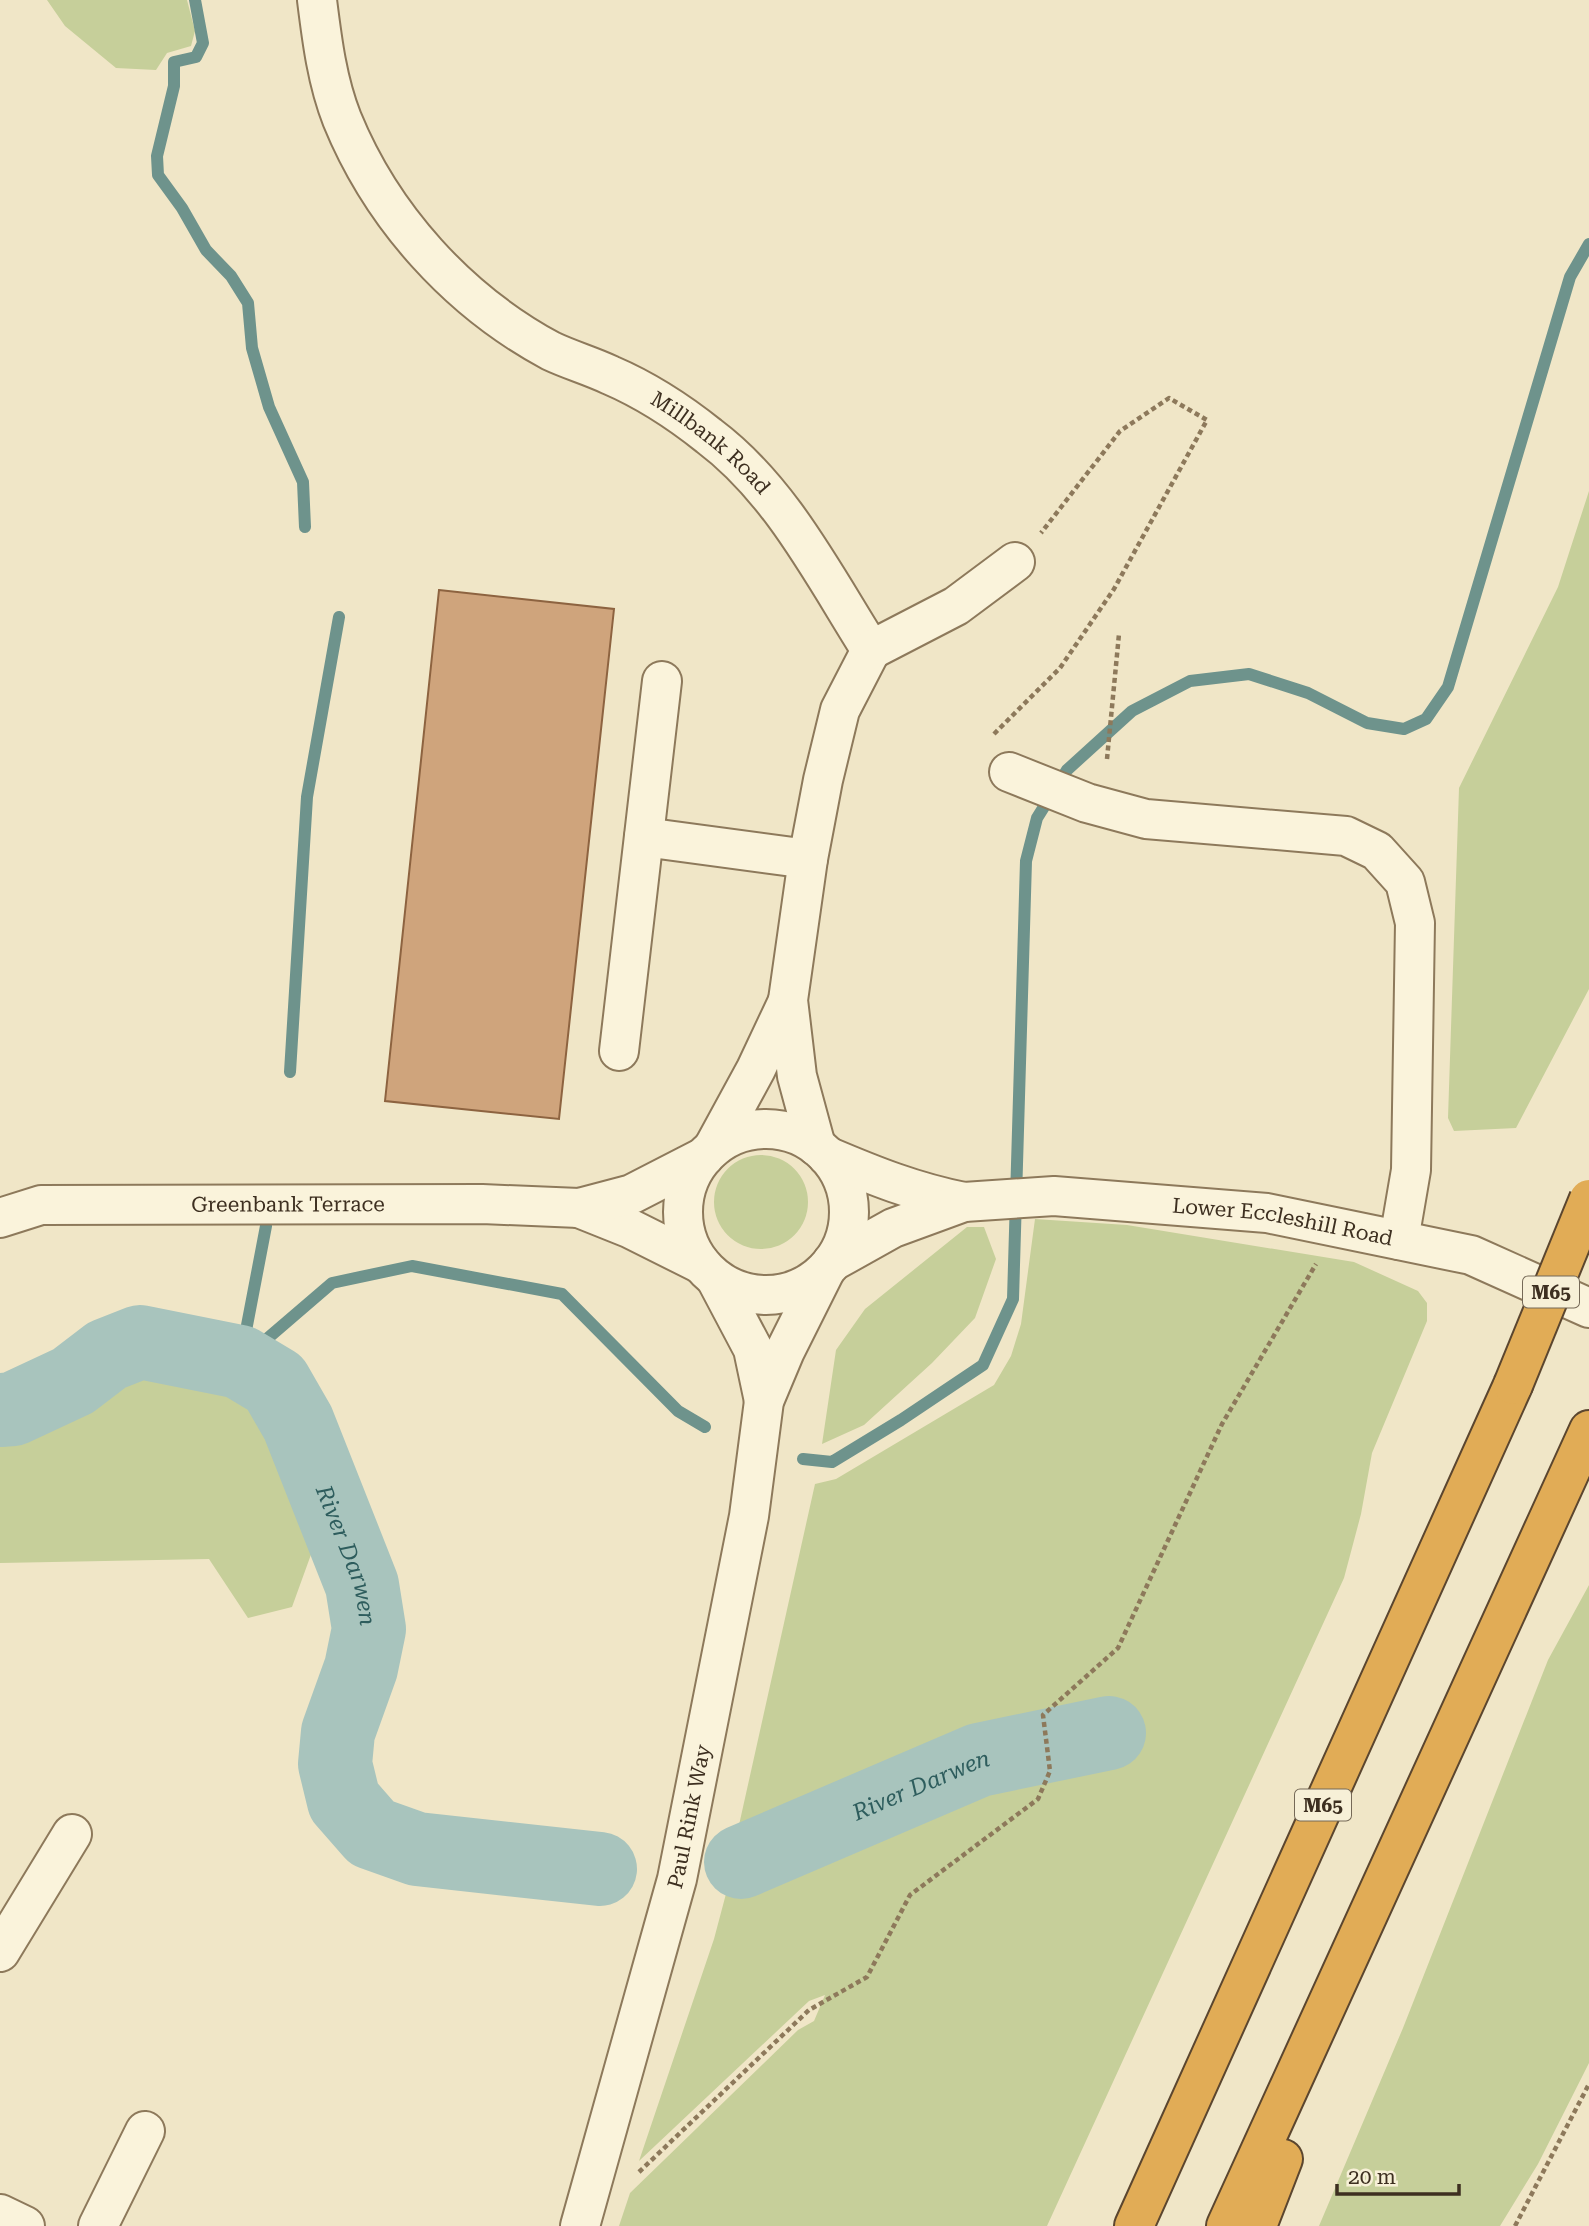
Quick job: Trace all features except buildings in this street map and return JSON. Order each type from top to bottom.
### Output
[{"type":"highway","name":"M65","points":[[1134,2226],[1513,1385],[1589,1199]]},
{"type":"highway","points":[[1226,2226],[1589,1430]]},
{"type":"highway","points":[[1257,2226],[1398,1849]]},
{"type":"street","name":"Millbank Road","points":[[317,0],[326,64],[342,118],[366,170],[428,256],[468,295],[510,328],[554,352],[613,376],[664,404],[711,437],[751,473],[788,520],[871,650]]},
{"type":"street","points":[[788,1000],[756,1069],[708,1153],[691,1176],[684,1198],[683,1221],[689,1244],[708,1271],[736,1290],[759,1295],[783,1294],[806,1285],[828,1267],[846,1237],[849,1209],[843,1181],[821,1151],[804,1109],[797,1076],[788,1000],[808,859],[840,710],[871,650],[956,606],[1015,562]]},
{"type":"street","points":[[619,1051],[662,681]]},
{"type":"street","points":[[1009,772],[1087,803],[1146,819],[1346,836],[1377,852],[1405,882],[1415,923],[1411,1170],[1399,1241]]},
{"type":"street","points":[[643,836],[808,859]]},
{"type":"street","points":[[708,1153],[736,1134],[764,1129],[791,1133],[821,1151]]},
{"type":"street","name":"Lower Eccleshill Road","points":[[821,1151],[892,1184],[926,1194],[978,1200],[1054,1196],[1268,1213],[1471,1255],[1589,1308]]},
{"type":"street","name":"Greenbank Terrace","points":[[0,1218],[41,1205],[482,1204],[579,1208],[632,1194],[708,1153]]},
{"type":"street","name":"Lower Eccleshill Road","points":[[828,1267],[893,1228],[978,1200]]},
{"type":"street","name":"Greenbank Terrace","points":[[579,1208],[629,1228],[708,1271]]},
{"type":"street","name":"Paul Rink Way","points":[[580,2226],[677,1879],[749,1516],[764,1401],[785,1351],[828,1267]]},
{"type":"street","name":"Paul Rink Way","points":[[708,1271],[753,1349],[764,1401]]},
{"type":"street","points":[[0,1952],[72,1834]]},
{"type":"street","points":[[98,2226],[145,2131]]},
{"type":"street","points":[[0,2214],[25,2226]]},
{"type":"path","points":[[1009,772],[976,753],[1060,668],[1114,589],[1207,420],[1169,398],[1120,431],[1036,540],[1015,562]]},
{"type":"path","points":[[1107,759],[1119,634]]},
{"type":"path","points":[[632,2179],[808,2010],[867,1977],[910,1895],[1038,1799],[1050,1771],[1043,1714],[1118,1648],[1222,1424],[1338,1228]]},
{"type":"path","points":[[1515,2226],[1589,2084]]},
{"type":"green space","points":[[47,0],[187,0],[195,31],[191,46],[167,53],[156,70],[116,68],[65,26]]},
{"type":"green space","points":[[1589,491],[1589,989],[1516,1128],[1454,1131],[1448,1118],[1459,788],[1558,587]]},
{"type":"green space","points":[[761,1155],[779,1158],[794,1169],[805,1184],[808,1202],[805,1220],[794,1235],[779,1246],[761,1249],[743,1246],[728,1235],[717,1220],[714,1202],[717,1184],[728,1169],[743,1158]]},
{"type":"green space","points":[[1035,1219],[1127,1225],[1354,1262],[1418,1291],[1427,1303],[1427,1321],[1372,1453],[1361,1514],[1344,1578],[1047,2226],[619,2226],[630,2193],[798,2030],[814,2021],[825,1995],[809,2001],[639,2161],[714,1939],[727,1890],[974,1784],[1055,1766],[1102,1749],[1117,1715],[1051,1722],[984,1734],[918,1758],[737,1834],[815,1484],[836,1479],[994,1385],[1011,1356],[1021,1324]]},
{"type":"green space","points":[[967,1227],[984,1227],[996,1259],[975,1318],[932,1363],[864,1425],[822,1444],[836,1350],[865,1309]]},
{"type":"green space","points":[[172,1365],[196,1372],[245,1400],[268,1426],[313,1549],[292,1607],[248,1618],[209,1559],[0,1563],[0,1432],[50,1420],[151,1372]]},
{"type":"green space","points":[[1589,1585],[1589,2063],[1538,2164],[1500,2226],[1319,2226],[1403,2028],[1548,1660]]},
{"type":"waterway","points":[[195,0],[203,43],[196,57],[174,62],[174,86],[157,156],[158,175],[182,208],[206,250],[231,276],[248,303],[252,348],[269,407],[303,482],[305,527]]},
{"type":"waterway","points":[[803,1459],[832,1462],[983,1365],[1013,1299],[1026,861],[1037,818],[1067,770],[1132,711],[1190,681],[1249,674],[1308,693],[1367,723],[1404,729],[1426,719],[1448,687],[1570,277],[1589,244]]},
{"type":"waterway","points":[[290,1072],[307,797],[339,617]]},
{"type":"waterway","points":[[240,1362],[266,1226]]},
{"type":"waterway","points":[[240,1362],[332,1283],[412,1266],[562,1294],[678,1411],[705,1427]]},
{"type":"waterway","name":"River Darwen","points":[[0,1410],[13,1409],[73,1381],[107,1355],[140,1342],[240,1362],[275,1383],[298,1423],[362,1585],[369,1629],[361,1668],[338,1732],[335,1764],[344,1801],[372,1833],[417,1849],[600,1869]]},
{"type":"waterway","name":"River Darwen","points":[[741,1862],[979,1760],[1109,1733]]}]
